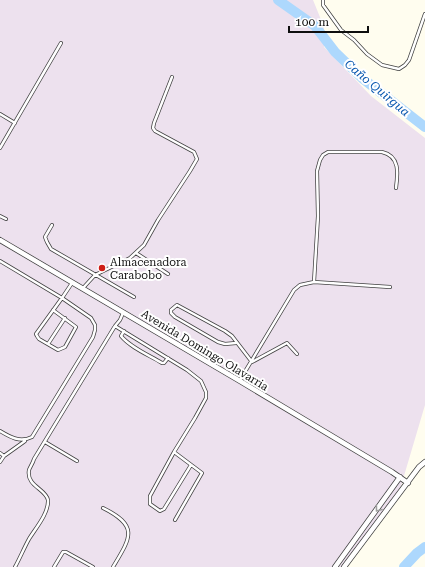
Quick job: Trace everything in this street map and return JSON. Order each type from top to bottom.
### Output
[{"type":"street","name":"Avenida Domingo Olavarria","points":[[0,240],[240,381],[408,483]]},
{"type":"street","points":[[344,567],[419,467],[425,462]]},
{"type":"street","points":[[334,567],[393,489],[400,477]]},
{"type":"lane","points":[[323,0],[323,5],[341,30],[354,40],[367,54],[382,65],[399,69],[409,60],[425,14]]},
{"type":"lane","points":[[0,148],[61,43]]},
{"type":"lane","points":[[83,288],[95,276],[123,262],[144,245],[197,159],[194,152],[155,131],[153,128],[172,77]]},
{"type":"lane","points":[[0,114],[15,123]]},
{"type":"lane","points":[[314,282],[318,216],[317,171],[320,160],[323,156],[328,152],[387,153],[394,158],[396,164],[396,188]]},
{"type":"lane","points":[[0,216],[6,219]]},
{"type":"lane","points":[[52,225],[45,237],[51,249],[95,276],[134,297]]},
{"type":"lane","points":[[136,253],[168,274]]},
{"type":"lane","points":[[0,261],[62,298],[91,318],[95,325],[93,337],[87,348],[32,438],[26,440],[4,456],[0,462]]},
{"type":"lane","points":[[53,310],[76,327],[65,347],[58,350],[39,339],[36,334],[72,282]]},
{"type":"lane","points":[[240,381],[294,290],[300,285],[314,282],[390,287]]},
{"type":"lane","points":[[236,343],[224,344],[218,342],[176,317],[171,313],[171,310],[177,305],[225,331],[232,336],[252,362]]},
{"type":"lane","points":[[15,567],[42,519],[47,507],[48,499],[31,483],[29,471],[124,312]]},
{"type":"lane","points":[[48,344],[65,318]]},
{"type":"lane","points":[[115,326],[187,370],[201,381],[206,392],[206,398],[150,496],[150,504],[153,507],[160,511],[164,509],[191,465]]},
{"type":"lane","points":[[124,331],[122,336],[125,341],[162,363],[168,358]]},
{"type":"lane","points":[[252,362],[287,343],[297,354]]},
{"type":"lane","points":[[0,431],[19,440],[26,440]]},
{"type":"lane","points":[[45,442],[77,461]]},
{"type":"lane","points":[[174,452],[202,472],[202,475],[175,520]]},
{"type":"lane","points":[[0,453],[4,456]]},
{"type":"lane","points":[[103,508],[123,521],[128,527],[129,535],[113,567]]},
{"type":"lane","points":[[54,567],[63,552],[70,553],[93,567]]},
{"type":"shaded area","points":[[0,0],[313,0],[324,27],[324,47],[371,96],[425,138],[425,405],[401,486],[343,567],[0,567]]},
{"type":"waterway","name":"Caño Quirgua","points":[[278,0],[315,26],[335,52],[362,78],[425,127]]},
{"type":"waterway","name":"Caño Quirgua","points":[[404,567],[425,547]]},
{"type":"place","name":"Almacenadora Carabobo","points":[[102,268]]}]
